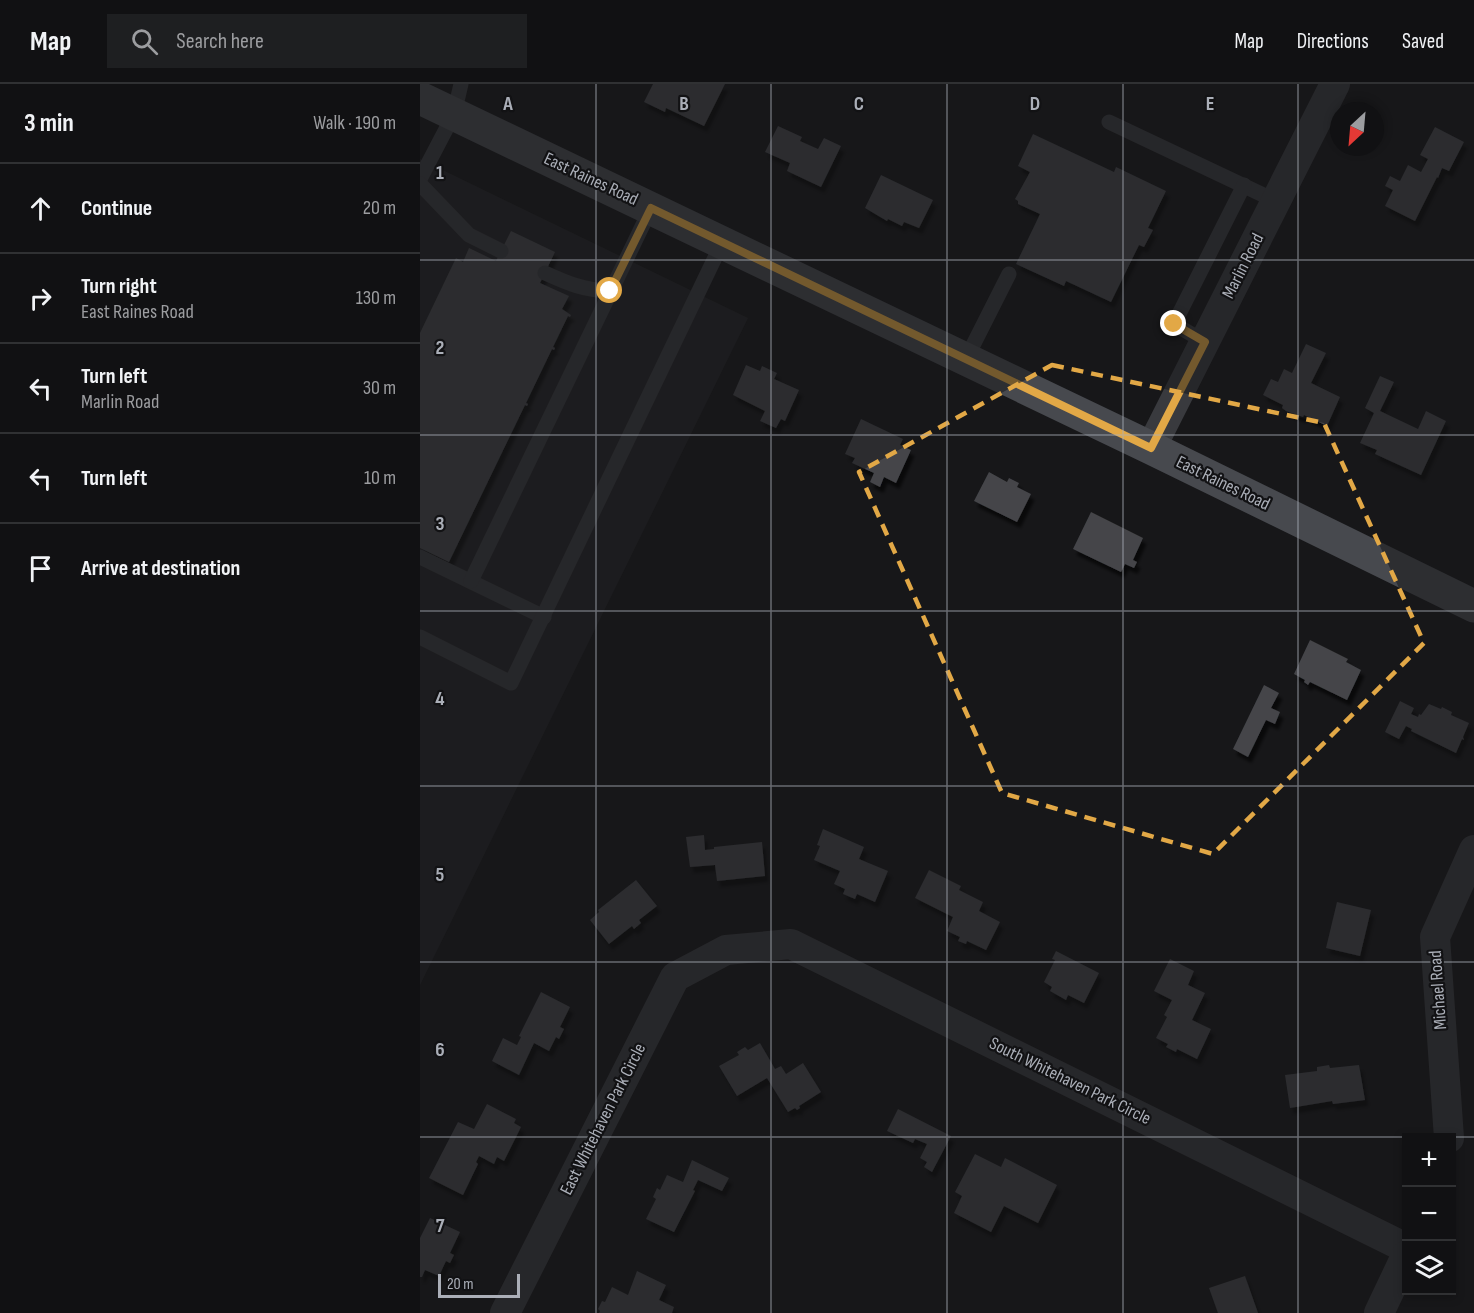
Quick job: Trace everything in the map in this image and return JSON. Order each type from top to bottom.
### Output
[{"type":"main road","name":"East Raines Road","points":[[420,98],[457,99],[651,208],[1474,606]]},
{"type":"street","name":"Marlin Road","points":[[1151,448],[1335,84]]},
{"type":"street","name":"Michael Road","points":[[1449,1133],[1435,937],[1474,850]]},
{"type":"street","name":"South Whitehaven Park Circle","points":[[726,950],[791,944],[1402,1246]]},
{"type":"street","name":"East Whitehaven Park Circle","points":[[505,1313],[675,977],[726,950]]},
{"type":"street","points":[[1379,1313],[1402,1266]]},
{"type":"lane","points":[[457,99],[420,182],[469,235],[501,251]]},
{"type":"lane","points":[[1109,122],[1276,201]]},
{"type":"lane","points":[[1205,342],[1174,324],[1244,185]]},
{"type":"lane","points":[[471,581],[651,208]]},
{"type":"lane","points":[[420,637],[512,682],[722,243]]},
{"type":"lane","points":[[545,273],[574,286],[610,291]]},
{"type":"lane","points":[[966,360],[1010,274]]},
{"type":"lane","points":[[420,557],[543,617]]},
{"type":"highlighted area","points":[[1052,365],[1324,423],[1424,643],[1213,854],[1002,793],[859,472]]},
{"type":"shaded area","points":[[420,159],[748,318],[420,985]]},
{"type":"building","points":[[653,84],[725,84],[704,126],[666,108],[665,112],[644,102]]},
{"type":"building","points":[[778,126],[802,137],[800,141],[818,149],[824,138],[841,146],[821,187],[787,171],[790,163],[765,152]]},
{"type":"building","points":[[1435,127],[1464,142],[1449,171],[1442,168],[1415,221],[1385,206],[1393,190],[1385,186],[1390,176],[1400,181],[1408,165],[1421,172],[1428,159],[1420,155]]},
{"type":"building","points":[[1033,134],[1114,172],[1116,167],[1166,191],[1148,228],[1153,230],[1144,247],[1139,245],[1111,302],[1066,281],[1064,286],[1016,264],[1040,214],[1018,204],[1015,199],[1030,172],[1018,166]]},
{"type":"building","points":[[881,175],[933,200],[919,228],[904,222],[902,226],[888,219],[887,221],[865,208]]},
{"type":"building","points":[[511,231],[555,252],[540,283],[569,296],[562,309],[571,315],[568,316],[553,347],[555,348],[552,349],[526,403],[528,404],[525,405],[449,562],[420,548],[420,333],[456,258],[463,262],[469,248],[496,261]]},
{"type":"building","points":[[1306,344],[1326,353],[1311,383],[1340,397],[1327,426],[1304,415],[1303,417],[1286,411],[1282,408],[1283,405],[1263,395],[1271,379],[1278,382],[1284,369],[1292,373]]},
{"type":"building","points":[[746,365],[760,371],[762,366],[777,373],[774,379],[799,390],[785,421],[781,419],[776,428],[760,421],[765,411],[733,395]]},
{"type":"building","points":[[1380,376],[1394,382],[1380,411],[1418,429],[1426,411],[1446,421],[1421,475],[1375,454],[1377,450],[1360,443],[1374,413],[1365,408]]},
{"type":"building","points":[[861,419],[903,439],[900,445],[911,450],[896,483],[884,477],[880,487],[870,482],[874,473],[852,463],[855,458],[845,454]]},
{"type":"building","points":[[989,472],[1007,482],[1009,478],[1019,483],[1017,487],[1031,494],[1017,522],[974,501]]},
{"type":"building","points":[[1091,512],[1143,538],[1133,560],[1137,562],[1134,568],[1125,564],[1121,572],[1073,549]]},
{"type":"building","points":[[1310,640],[1348,659],[1346,662],[1361,670],[1347,700],[1310,682],[1308,685],[1304,682],[1305,680],[1294,674]]},
{"type":"building","points":[[1264,685],[1279,693],[1271,708],[1280,712],[1275,724],[1266,720],[1248,757],[1233,749]]},
{"type":"building","points":[[1400,701],[1414,708],[1411,714],[1418,717],[1429,704],[1441,709],[1442,707],[1452,712],[1451,715],[1469,723],[1463,737],[1464,740],[1462,739],[1456,753],[1411,731],[1412,729],[1406,726],[1399,739],[1385,732]]},
{"type":"building","points":[[823,829],[864,847],[859,859],[888,871],[875,902],[857,894],[855,899],[843,894],[845,889],[834,884],[840,871],[814,860],[820,846],[817,845]]},
{"type":"building","points":[[704,835],[705,850],[762,842],[765,876],[717,881],[715,865],[690,867],[686,837]]},
{"type":"building","points":[[929,870],[961,886],[959,890],[983,902],[979,911],[1000,922],[986,950],[967,941],[966,944],[958,941],[960,937],[947,931],[953,917],[915,898]]},
{"type":"building","points":[[636,880],[657,906],[639,920],[641,923],[634,929],[632,926],[609,944],[590,920],[599,912],[598,910]]},
{"type":"building","points":[[1337,902],[1371,910],[1360,956],[1326,948]]},
{"type":"building","points":[[1056,951],[1099,973],[1084,1003],[1068,995],[1066,1000],[1050,991],[1052,987],[1044,982],[1055,960],[1052,959]]},
{"type":"building","points":[[1170,959],[1194,971],[1188,985],[1205,993],[1192,1020],[1211,1029],[1197,1059],[1177,1049],[1176,1052],[1166,1047],[1168,1044],[1156,1038],[1167,1017],[1164,1015],[1172,1000],[1154,991]]},
{"type":"building","points":[[541,992],[570,1007],[560,1027],[564,1029],[559,1039],[556,1037],[549,1051],[534,1043],[519,1075],[492,1061],[503,1038],[517,1045],[521,1037],[519,1036]]},
{"type":"building","points":[[760,1043],[775,1069],[781,1066],[786,1074],[803,1063],[821,1092],[799,1106],[797,1110],[795,1108],[788,1112],[767,1078],[737,1096],[719,1066],[739,1055],[737,1052],[745,1047],[748,1050]]},
{"type":"building","points":[[1329,1065],[1330,1068],[1359,1065],[1365,1100],[1333,1104],[1332,1101],[1290,1108],[1285,1075],[1317,1071],[1317,1067]]},
{"type":"building","points":[[487,1104],[516,1119],[514,1123],[521,1127],[504,1161],[497,1157],[494,1164],[479,1156],[476,1162],[478,1164],[463,1195],[429,1178],[458,1122],[474,1129]]},
{"type":"building","points":[[898,1109],[951,1136],[932,1172],[924,1167],[927,1162],[920,1158],[927,1144],[915,1139],[913,1143],[887,1131]]},
{"type":"building","points":[[975,1154],[1001,1167],[1005,1158],[1057,1185],[1038,1223],[1004,1206],[991,1232],[954,1213],[962,1196],[955,1192]]},
{"type":"building","points":[[692,1160],[729,1178],[722,1191],[698,1180],[693,1190],[695,1191],[674,1232],[646,1219],[656,1199],[653,1197],[657,1188],[660,1190],[667,1175],[683,1182]]},
{"type":"building","points":[[430,1218],[460,1232],[450,1253],[454,1255],[450,1263],[446,1261],[439,1276],[425,1270],[420,1277],[420,1238]]},
{"type":"building","points":[[637,1271],[666,1285],[659,1300],[674,1307],[672,1313],[599,1313],[598,1309],[602,1301],[605,1302],[612,1287],[628,1295]]},
{"type":"building","points":[[1245,1276],[1258,1313],[1218,1313],[1209,1288]]},
{"type":"route","points":[[610,291],[651,208],[1151,448],[1205,342],[1174,324]]}]
